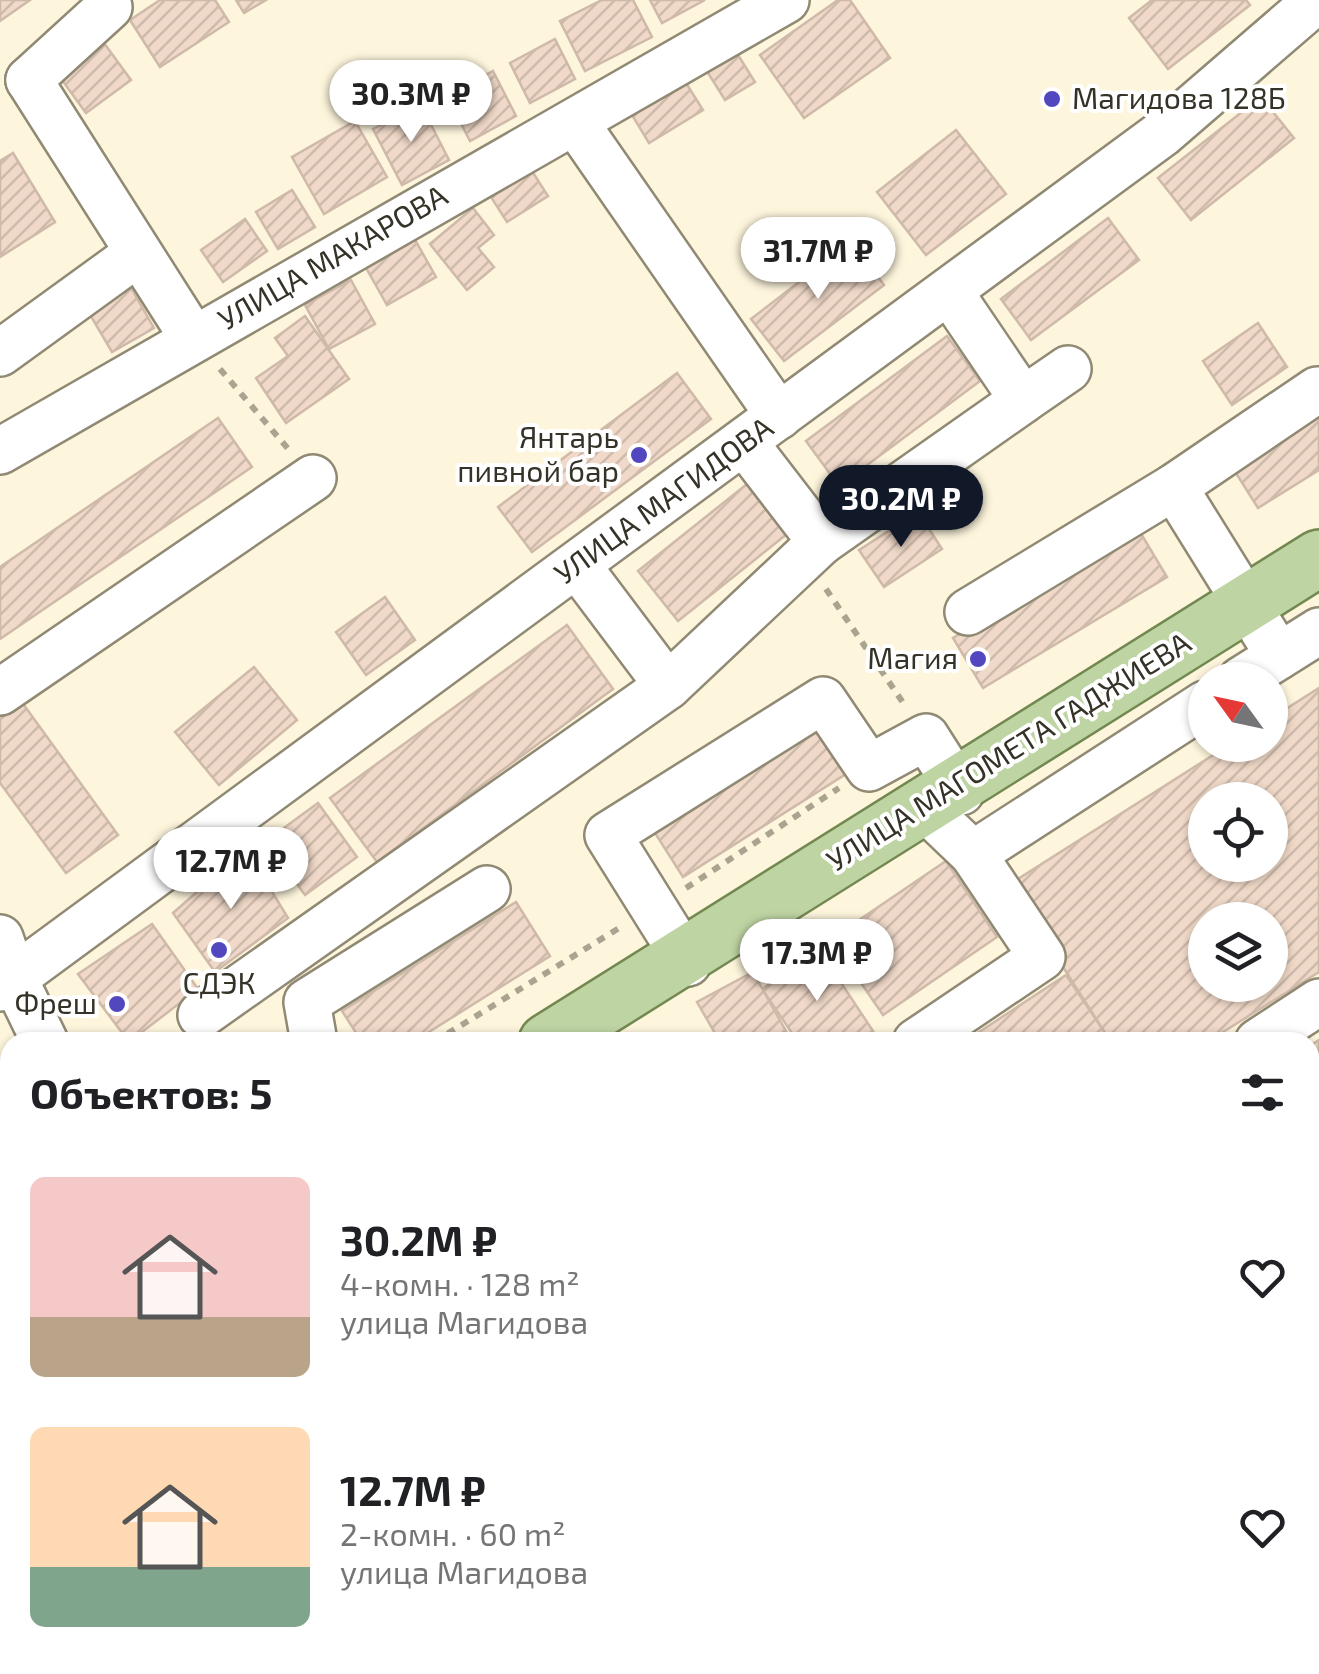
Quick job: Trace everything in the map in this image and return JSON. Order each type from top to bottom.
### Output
[{"type":"main road","name":"УЛИЦА МАГОМЕТА ГАДЖИЕВА","points":[[564,1032],[950,796],[1319,558]]},
{"type":"main road","name":"УЛИЦА МАГОМЕТА ГАДЖИЕВА","points":[[1246,607],[1319,568]]},
{"type":"main road","name":"УЛИЦА МАГОМЕТА ГАДЖИЕВА","points":[[576,1032],[686,960]]},
{"type":"street","name":"УЛИЦА МАКАРОВА","points":[[0,451],[786,0]]},
{"type":"street","name":"УЛИЦА МАГИДОВА","points":[[5,968],[577,564],[1163,133],[1317,0]]},
{"type":"street","points":[[112,2],[14,82],[138,252],[193,338]]},
{"type":"street","points":[[575,122],[761,429],[813,550]]},
{"type":"street","points":[[0,353],[138,252]]},
{"type":"street","points":[[948,291],[1023,400]]},
{"type":"street","points":[[201,1016],[668,686],[813,550],[1068,368]]},
{"type":"street","points":[[968,612],[1174,487],[1318,390]]},
{"type":"street","points":[[0,692],[314,478]]},
{"type":"street","points":[[1174,487],[1279,656]]},
{"type":"street","points":[[577,564],[668,686]]},
{"type":"street","points":[[1270,662],[1319,630]]},
{"type":"street","points":[[686,960],[608,835],[823,700],[869,768],[926,737],[973,854],[1042,957],[931,1032]]},
{"type":"street","points":[[973,854],[1188,715]]},
{"type":"street","points":[[312,1032],[307,1002],[487,889]]},
{"type":"street","points":[[5,968],[39,1032]]},
{"type":"street","points":[[1273,1032],[1319,1002]]},
{"type":"path","points":[[193,338],[314,478]]},
{"type":"path","points":[[813,550],[926,737]]},
{"type":"building","points":[[0,0],[30,0],[0,21]]},
{"type":"building","points":[[160,0],[215,0],[229,22],[160,67],[130,20]]},
{"type":"building","points":[[236,0],[266,0],[244,13]]},
{"type":"building","points":[[602,0],[633,0],[652,37],[585,71],[560,21]]},
{"type":"building","points":[[650,0],[705,0],[662,23]]},
{"type":"building","points":[[838,0],[850,0],[890,58],[804,118],[760,55]]},
{"type":"building","points":[[1152,0],[1246,0],[1250,5],[1168,69],[1129,18]]},
{"type":"building","points":[[555,39],[575,79],[530,103],[510,63]]},
{"type":"building","points":[[104,43],[131,80],[86,113],[59,76]]},
{"type":"building","points":[[733,47],[755,82],[725,100],[703,65]]},
{"type":"building","points":[[493,71],[516,116],[470,141],[447,96]]},
{"type":"building","points":[[686,83],[703,110],[649,143],[632,115]]},
{"type":"building","points":[[1261,97],[1294,138],[1191,220],[1158,178]]},
{"type":"building","points":[[421,105],[449,160],[402,185],[373,129]]},
{"type":"building","points":[[355,121],[387,177],[324,214],[292,157]]},
{"type":"building","points":[[956,130],[1006,194],[926,255],[877,192]]},
{"type":"building","points":[[13,153],[55,222],[0,257],[0,161]]},
{"type":"building","points":[[530,168],[548,196],[507,222],[489,194]]},
{"type":"building","points":[[292,190],[315,227],[278,249],[256,212]]},
{"type":"building","points":[[473,208],[494,235],[478,248],[494,267],[467,290],[430,244]]},
{"type":"building","points":[[1108,218],[1139,260],[1031,340],[1001,299]]},
{"type":"building","points":[[245,219],[267,251],[223,282],[201,250]]},
{"type":"building","points":[[414,238],[436,277],[387,305],[365,266]]},
{"type":"building","points":[[851,242],[884,285],[784,361],[751,319]]},
{"type":"building","points":[[351,280],[375,324],[329,349],[305,305]]},
{"type":"building","points":[[131,288],[154,328],[112,352],[89,313]]},
{"type":"building","points":[[305,316],[349,379],[286,423],[256,378],[288,356],[275,338]]},
{"type":"building","points":[[1258,323],[1287,367],[1232,405],[1203,361]]},
{"type":"building","points":[[947,336],[980,381],[839,486],[806,441]]},
{"type":"building","points":[[677,373],[711,419],[532,552],[498,507]]},
{"type":"building","points":[[1319,401],[1319,470],[1258,508],[1227,459]]},
{"type":"building","points":[[218,418],[252,467],[0,639],[0,567]]},
{"type":"building","points":[[752,480],[792,530],[678,621],[638,571]]},
{"type":"building","points":[[918,512],[942,549],[884,587],[859,550]]},
{"type":"building","points":[[1137,527],[1167,577],[983,688],[953,638]]},
{"type":"building","points":[[385,597],[415,640],[366,675],[336,632]]},
{"type":"building","points":[[567,625],[613,689],[377,862],[330,798]]},
{"type":"building","points":[[254,667],[297,720],[219,785],[175,732]]},
{"type":"building","points":[[1319,688],[1319,972],[1288,991],[1288,902],[1188,902],[1188,1002],[1271,1002],[1223,1032],[1105,1032],[1010,884],[1202,762],[1288,762],[1288,708]]},
{"type":"building","points":[[21,701],[118,835],[66,873],[0,783],[0,717]]},
{"type":"building","points":[[822,712],[857,767],[683,877],[648,822]]},
{"type":"building","points":[[318,803],[357,857],[305,895],[266,841]]},
{"type":"building","points":[[246,849],[288,918],[215,972],[173,913]]},
{"type":"building","points":[[946,861],[997,937],[883,1015],[831,939]]},
{"type":"building","points":[[516,902],[550,956],[429,1032],[356,1032],[342,1011]]},
{"type":"building","points":[[152,924],[198,989],[142,1032],[122,1032],[78,974]]},
{"type":"building","points":[[820,951],[873,1031],[791,1032],[762,989]]},
{"type":"building","points":[[753,972],[786,1032],[714,1032],[697,1002]]},
{"type":"building","points":[[1066,975],[1104,1032],[979,1032]]},
{"type":"place","name":"Магидова 128Б","points":[[1052,99]]},
{"type":"place","name":"Янтарь пивной бар","points":[[639,455]]},
{"type":"place","name":"Магия","points":[[978,659]]},
{"type":"place","name":"СДЭК","points":[[219,950]]},
{"type":"place","name":"Фреш","points":[[117,1004]]}]
